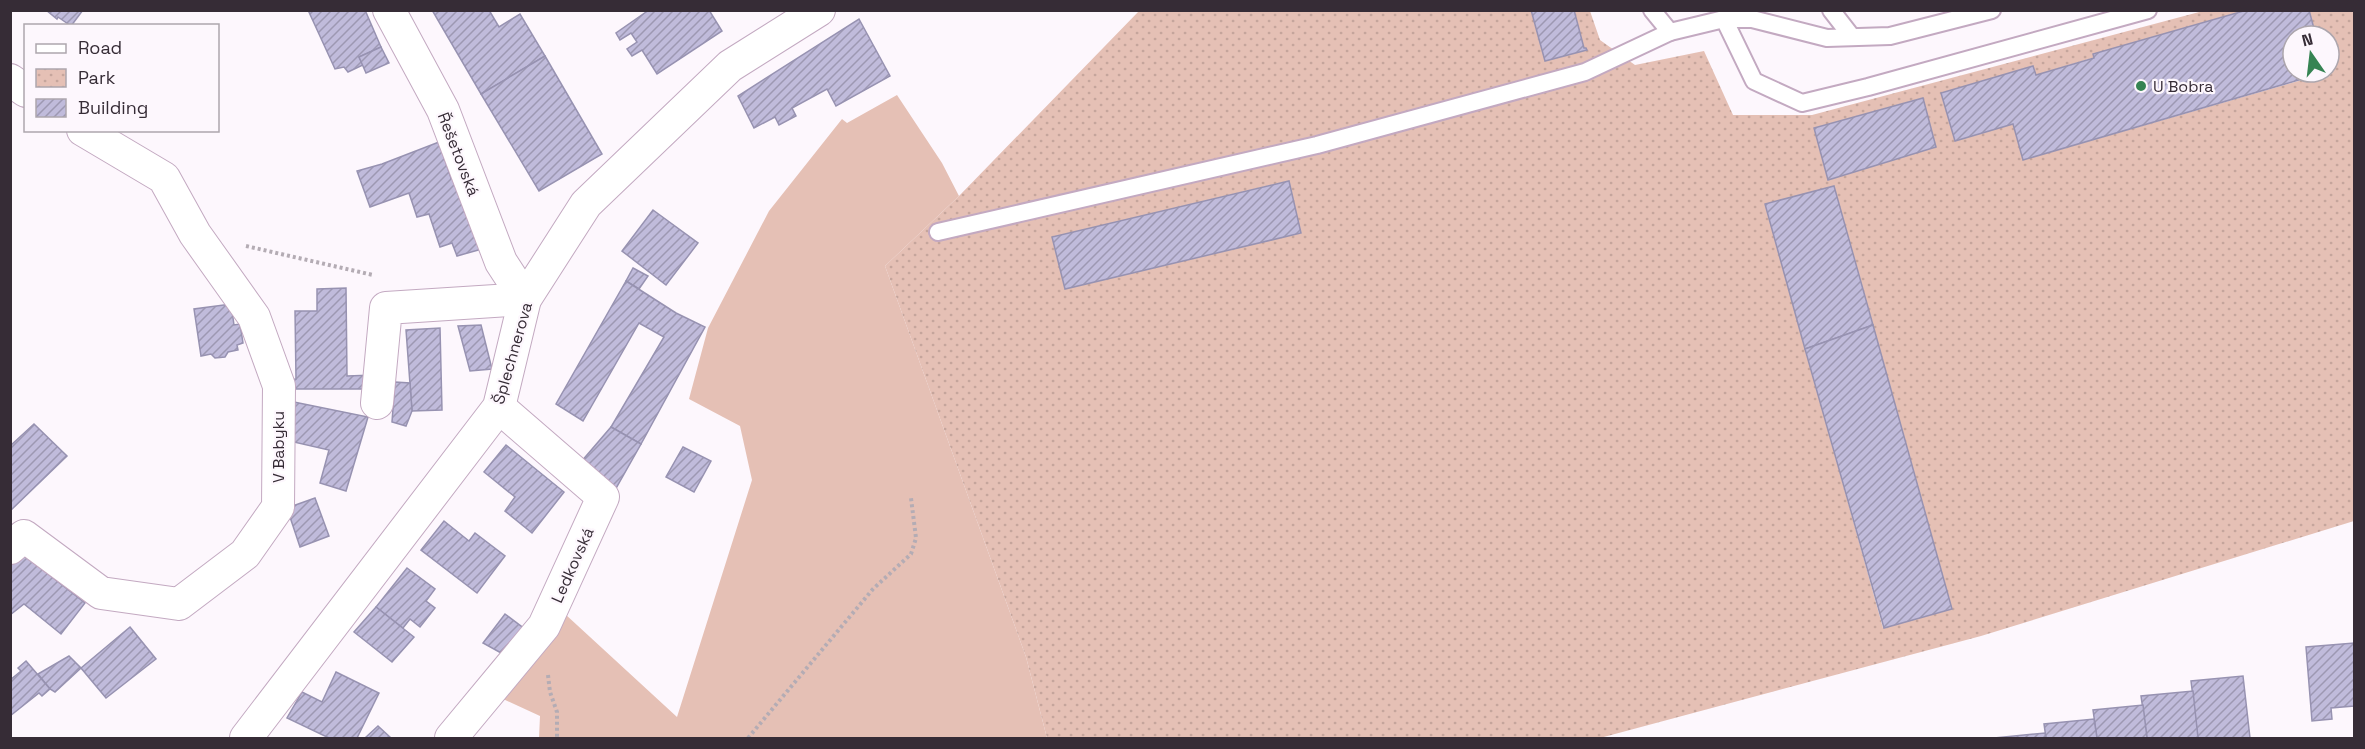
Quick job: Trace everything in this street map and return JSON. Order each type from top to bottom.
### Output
[{"type":"street","name":"Řešetovská","points":[[389,10],[443,110],[501,262],[525,299]]},
{"type":"street","name":"Šplechnerova","points":[[246,738],[499,406],[525,299],[586,204],[730,66],[819,10]]},
{"type":"street","points":[[10,80],[24,90]]},
{"type":"street","name":"V Babyku","points":[[10,548],[24,536],[101,593],[179,604],[245,554],[278,507],[279,386],[254,317],[195,234],[164,178],[86,132]]},
{"type":"street","points":[[377,403],[386,308],[525,299]]},
{"type":"street","name":"Ledkovská","points":[[451,738],[544,626],[603,497],[499,406]]},
{"type":"lane","points":[[1652,10],[1670,32]]},
{"type":"lane","points":[[1831,10],[1852,37]]},
{"type":"lane","points":[[938,232],[1317,145],[1384,127],[1585,72],[1670,32],[1724,19],[1752,19],[1827,38],[1890,36],[1992,10]]},
{"type":"lane","points":[[1724,19],[1754,81],[1802,103],[2148,10]]},
{"type":"path","points":[[195,234],[367,273]]},
{"type":"path","points":[[748,738],[873,589],[911,554],[916,538],[911,498]]},
{"type":"path","points":[[544,626],[550,692],[557,712],[557,738]]},
{"type":"green space","points":[[1139,11],[1531,11],[1545,61],[1587,50],[1584,48],[1574,11],[1590,11],[1600,40],[1635,65],[1704,51],[1733,115],[1812,115],[2203,11],[2247,11],[2036,75],[1955,141],[2013,124],[2023,160],[2288,84],[2341,84],[2341,24],[2313,24],[2309,11],[2354,11],[2354,521],[1981,636],[1600,738],[1047,738],[1026,657],[885,266],[959,196]],"holes":[[[1922,98],[1936,147],[1828,179],[1814,128]],[[1288,181],[1301,233],[1065,289],[1053,237]],[[1765,204],[1952,609],[1883,628]]]},
{"type":"green space","points":[[897,95],[942,163],[959,196],[885,266],[1026,657],[1047,738],[539,738],[540,716],[503,699],[565,614],[677,717],[752,480],[740,426],[689,399],[708,328],[769,211],[842,119],[847,123]]},
{"type":"building","points":[[46,10],[83,10],[72,24],[68,24],[58,17],[57,19]]},
{"type":"building","points":[[308,10],[365,10],[381,47],[359,57],[363,65],[348,72],[344,67],[335,69]]},
{"type":"building","points":[[432,10],[489,10],[499,27],[520,14],[545,56],[481,94]]},
{"type":"building","points":[[649,10],[709,10],[722,31],[657,74],[642,50],[632,56],[627,49],[637,42],[631,33],[620,40],[616,33]]},
{"type":"building","points":[[1531,10],[1574,10],[1584,48],[1587,50],[1545,61]]},
{"type":"building","points":[[2247,10],[2309,10],[2313,24],[2281,24],[2281,84],[2285,84],[2023,160],[2013,124],[1955,141],[1941,93],[2033,66],[2036,75],[2094,58],[2093,54]]},
{"type":"building","points":[[859,19],[890,76],[836,106],[827,89],[792,108],[796,116],[779,125],[775,117],[754,128],[738,96]]},
{"type":"building","points":[[381,47],[389,63],[366,73],[359,57]]},
{"type":"building","points":[[545,56],[602,154],[539,191],[481,94]]},
{"type":"building","points":[[1923,98],[1936,147],[1828,180],[1814,128]]},
{"type":"building","points":[[439,142],[451,178],[458,176],[482,249],[457,256],[452,243],[440,247],[429,214],[417,217],[409,193],[370,207],[357,171]]},
{"type":"building","points":[[1289,181],[1301,233],[1065,289],[1052,237]]},
{"type":"building","points":[[1834,186],[1873,325],[1805,349],[1765,204]]},
{"type":"building","points":[[653,210],[698,243],[666,285],[622,251]]},
{"type":"building","points":[[633,268],[648,276],[639,289],[626,281]]},
{"type":"building","points":[[626,281],[676,313],[705,327],[641,444],[611,427],[664,337],[639,323],[583,421],[556,404]]},
{"type":"building","points":[[346,288],[347,376],[374,375],[374,389],[285,389],[283,380],[296,379],[295,311],[317,311],[317,289]]},
{"type":"building","points":[[231,304],[234,325],[240,324],[243,343],[237,345],[238,350],[228,352],[225,357],[215,358],[211,354],[201,356],[194,309]]},
{"type":"building","points":[[481,325],[492,369],[470,371],[458,326]]},
{"type":"building","points":[[1873,325],[1952,609],[1884,628],[1805,349]]},
{"type":"building","points":[[440,328],[442,410],[412,411],[406,330]]},
{"type":"building","points":[[395,382],[410,383],[412,411],[406,426],[392,422]]},
{"type":"building","points":[[289,401],[368,417],[346,491],[320,483],[329,450],[285,440]]},
{"type":"building","points":[[34,424],[67,456],[10,511],[10,446]]},
{"type":"building","points":[[611,427],[641,444],[615,490],[581,462]]},
{"type":"building","points":[[506,445],[564,492],[532,533],[505,511],[515,497],[484,472]]},
{"type":"building","points":[[683,447],[711,461],[694,492],[666,477]]},
{"type":"building","points":[[315,498],[329,536],[300,547],[287,508]]},
{"type":"building","points":[[444,521],[469,541],[475,533],[505,556],[477,593],[421,550]]},
{"type":"building","points":[[24,555],[85,603],[61,634],[24,604],[10,615],[10,565]]},
{"type":"building","points":[[407,568],[435,589],[426,601],[435,608],[420,627],[410,619],[403,628],[376,607]]},
{"type":"building","points":[[376,607],[414,637],[392,662],[354,632]]},
{"type":"building","points":[[505,614],[529,632],[503,654],[483,643]]},
{"type":"building","points":[[130,627],[156,659],[106,698],[81,668]]},
{"type":"building","points":[[2354,643],[2354,706],[2331,708],[2332,719],[2312,721],[2306,647]]},
{"type":"building","points":[[69,656],[81,668],[55,692],[38,674]]},
{"type":"building","points":[[26,661],[50,689],[42,696],[39,693],[10,716],[10,680],[21,671],[18,668]]},
{"type":"building","points":[[336,672],[379,693],[357,738],[329,738],[287,718],[302,692],[322,702]]},
{"type":"building","points":[[2243,676],[2250,738],[2198,738],[2191,681]]},
{"type":"building","points":[[2193,691],[2198,738],[2147,738],[2141,696]]},
{"type":"building","points":[[2143,705],[2147,738],[2097,738],[2093,710]]},
{"type":"building","points":[[2094,719],[2097,738],[2046,738],[2044,724]]},
{"type":"building","points":[[378,726],[391,738],[365,738]]},
{"type":"building","points":[[2045,733],[2046,738],[1994,738]]},
{"type":"place","name":"U Bobra","points":[[2141,86]]}]
